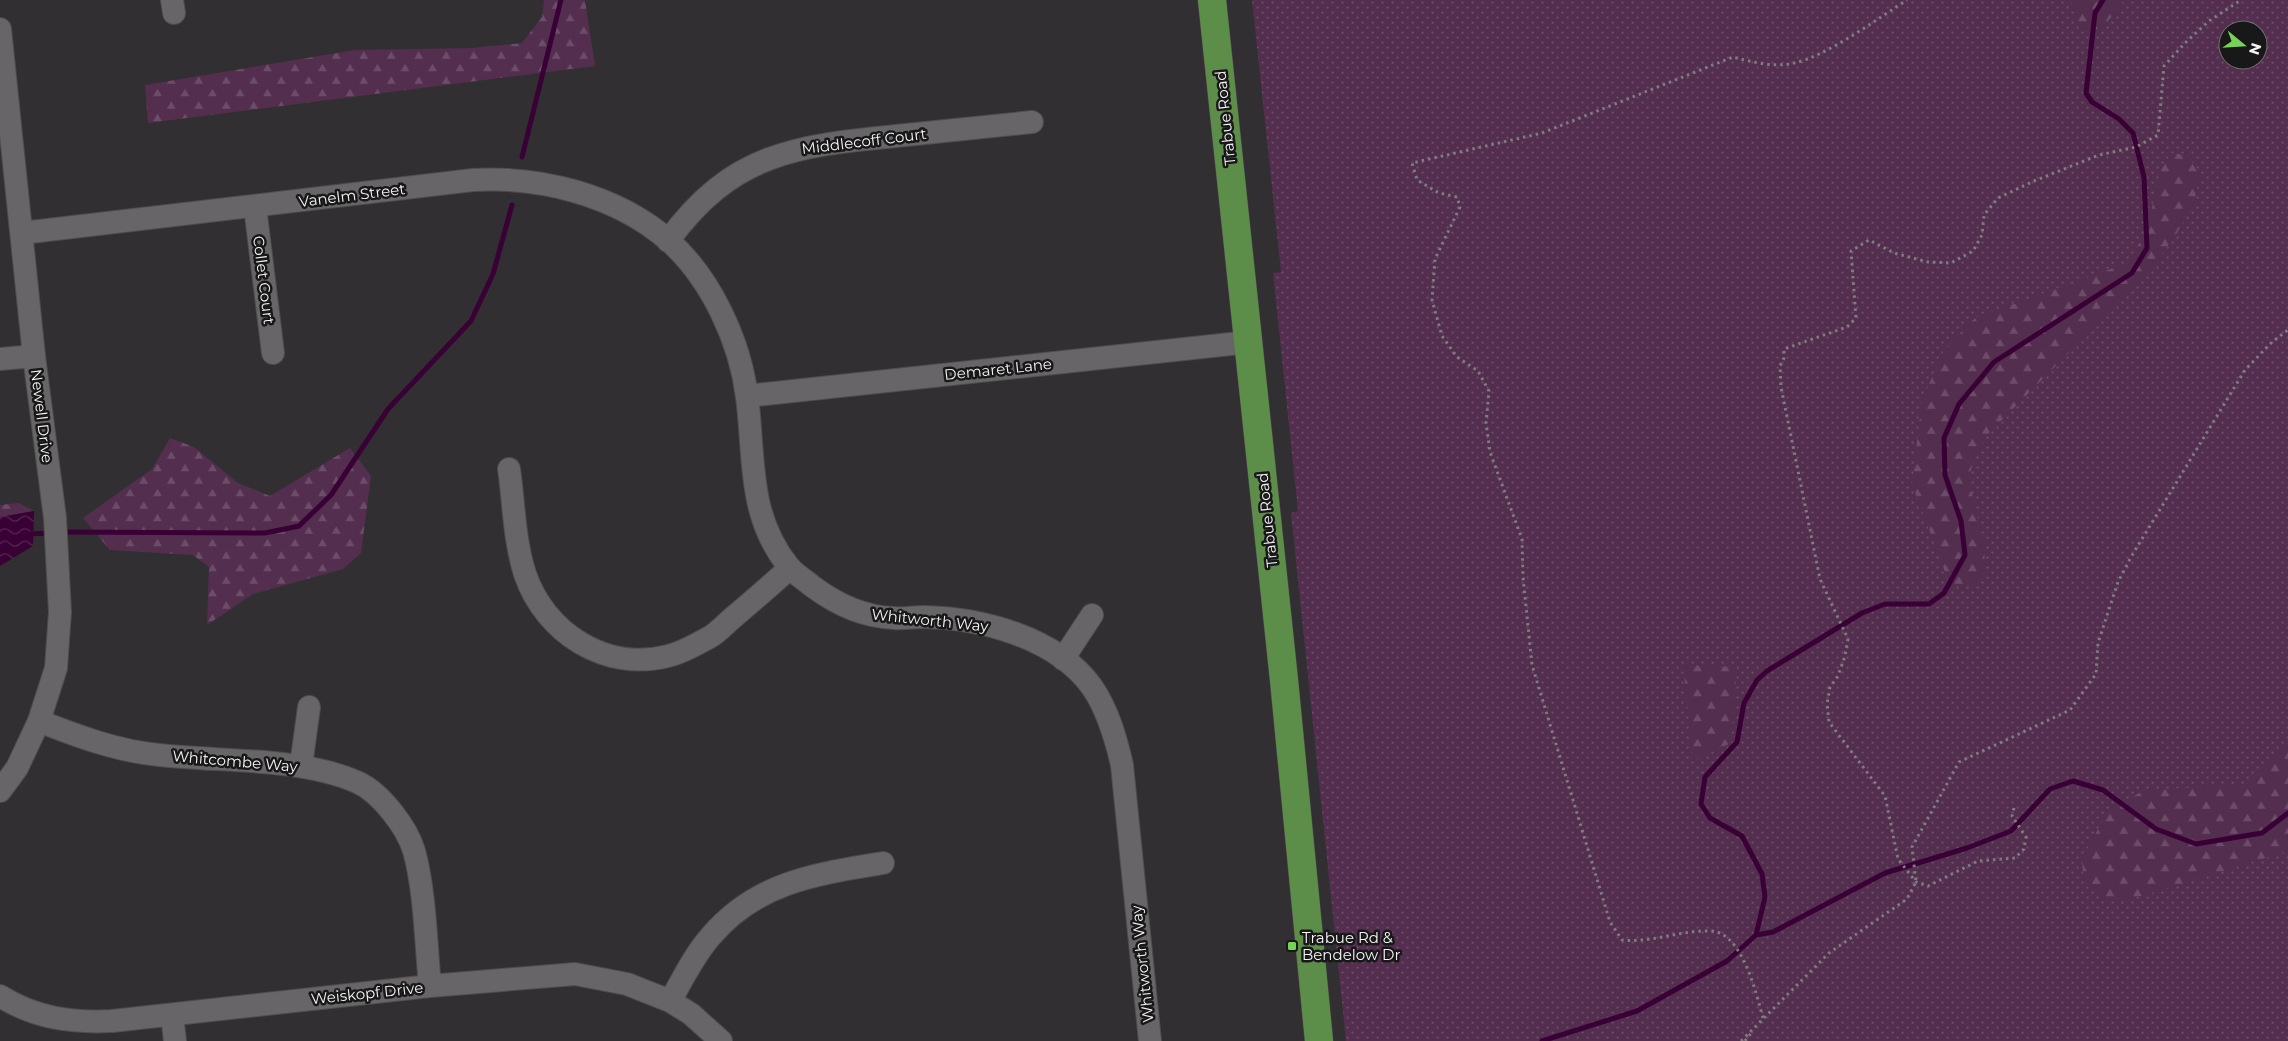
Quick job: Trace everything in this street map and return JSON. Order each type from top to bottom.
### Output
[{"type":"main road","name":"Trabue Road","points":[[1212,0],[1249,342],[1319,1041]]},
{"type":"street","name":"Newell Drive","points":[[0,29],[34,356],[55,518],[60,612],[56,668],[39,721],[17,768],[0,791]]},
{"type":"street","name":"Middlecoff Court","points":[[668,241],[686,217],[713,190],[747,168],[786,152],[824,143],[1032,122]]},
{"type":"street","name":"Vanelm Street","points":[[22,233],[473,180],[509,179],[572,191],[596,199],[628,214],[668,241]]},
{"type":"street","name":"Collet Court","points":[[255,207],[273,353]]},
{"type":"street","name":"Whitworth Way","points":[[668,241],[706,286],[734,343],[747,396],[755,493],[762,517],[773,542],[790,568],[824,595],[846,608],[869,615],[893,618],[924,617],[992,626],[1033,640],[1063,659],[1092,687],[1116,739],[1122,765],[1150,1041]]},
{"type":"street","name":"Demaret Lane","points":[[747,396],[1249,342]]},
{"type":"street","points":[[0,360],[34,356]]},
{"type":"street","points":[[509,469],[520,555],[534,594],[544,612],[558,628],[592,650],[631,658],[654,659],[670,656],[711,636],[790,568]]},
{"type":"street","points":[[1063,659],[1092,615]]},
{"type":"street","points":[[301,766],[309,707]]},
{"type":"street","name":"Whitcombe Way","points":[[39,721],[87,740],[157,755],[301,766],[358,782],[381,800],[400,823],[413,849],[419,879],[430,986]]},
{"type":"street","points":[[670,1001],[693,961],[710,937],[731,916],[753,899],[781,885],[832,872],[883,863]]},
{"type":"street","name":"Weiskopf Drive","points":[[0,996],[34,1014],[56,1019],[87,1022],[172,1015],[430,986],[575,974],[627,984],[670,1001],[692,1014],[721,1041]]},
{"type":"street","points":[[172,1015],[174,1041]]},
{"type":"path","points":[[1763,1018],[1744,960],[1726,935],[1711,930],[1639,941],[1622,940],[1610,922],[1532,665],[1523,577],[1522,539],[1490,452],[1486,423],[1489,391],[1478,371],[1456,357],[1442,336],[1432,300],[1435,259],[1460,207],[1457,197],[1439,193],[1417,180],[1412,163],[1542,133],[1733,57],[1754,63],[1793,64],[1823,52],[1907,0]]},
{"type":"path","points":[[2014,808],[2012,816],[2026,837],[2024,849],[2015,858],[1978,861],[1928,886],[1916,882],[1898,859],[1885,796],[1829,722],[1827,704],[1830,687],[1838,676],[1845,656],[1848,639],[1820,579],[1781,387],[1780,366],[1784,358],[1784,349],[1847,327],[1856,318],[1852,250],[1868,240],[1894,253],[1928,262],[1951,263],[1973,251],[1982,235],[1984,216],[1998,198],[2099,154],[2136,147],[2158,135],[2164,66],[2209,21],[2241,0]]},
{"type":"path","points":[[1741,1041],[1829,953],[1907,899],[1916,882],[1912,847],[1958,762],[2070,710],[2096,674],[2098,643],[2118,582],[2131,557],[2245,370],[2272,342],[2288,330]]},
{"type":"path","points":[[1745,1041],[1763,1018]]},
{"type":"green space","points":[[544,0],[585,0],[595,66],[148,123],[145,85],[355,50],[472,48],[522,43],[542,17]]},
{"type":"green space","points":[[1252,0],[2288,0],[2288,1041],[1346,1041],[1291,513],[1298,511],[1273,273],[1281,272]]},
{"type":"green space","points":[[2071,0],[2124,0],[2102,29],[2080,30]]},
{"type":"green space","points":[[2171,153],[2187,155],[2200,172],[2194,203],[2177,233],[2150,271],[1987,435],[1972,465],[1969,482],[1984,543],[1985,571],[1972,587],[1950,585],[1912,484],[1922,400],[1944,350],[1975,318],[2127,263],[2147,231],[2160,171]]},
{"type":"green space","points":[[170,438],[194,447],[238,483],[270,496],[350,448],[371,476],[361,553],[343,569],[253,594],[207,625],[209,567],[193,555],[110,550],[83,518],[152,469]]},
{"type":"green space","points":[[19,503],[34,511],[0,517],[0,505]]},
{"type":"green space","points":[[1683,665],[1737,667],[1731,743],[1693,760]]},
{"type":"green space","points":[[2288,746],[2288,851],[2131,899],[2102,898],[2084,884],[2082,858],[2107,813],[2144,790],[2242,785]]},
{"type":"water","points":[[34,511],[33,546],[0,566],[0,517]]},
{"type":"waterway","points":[[522,157],[561,0]]},
{"type":"waterway","points":[[1542,1041],[1637,1011],[1727,961],[1756,935],[1765,897],[1762,874],[1742,836],[1710,818],[1701,804],[1705,777],[1737,742],[1744,703],[1757,680],[1767,671],[1862,613],[1885,604],[1929,604],[1944,593],[1965,555],[1961,521],[1945,475],[1944,438],[1959,404],[1994,362],[2132,273],[2147,248],[2144,177],[2133,133],[2119,119],[2092,102],[2086,93],[2095,13],[2103,0]]},
{"type":"waterway","points":[[62,532],[265,533],[299,526],[331,495],[388,409],[471,321],[493,274],[512,205]]},
{"type":"waterway","points":[[27,534],[51,533]]},
{"type":"waterway","points":[[1756,935],[1773,932],[1885,873],[1967,848],[2011,831],[2050,789],[2073,781],[2103,790],[2156,829],[2196,844],[2262,833],[2288,813]]},
{"type":"place","name":"Trabue Rd & Bendelow Dr","points":[[1292,946]]}]
